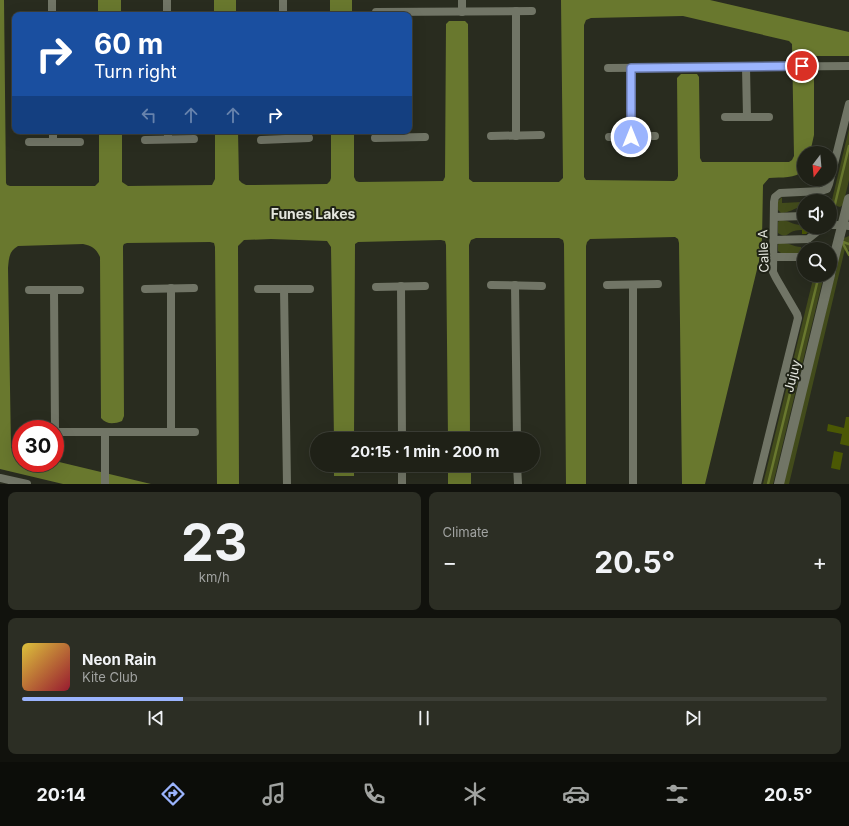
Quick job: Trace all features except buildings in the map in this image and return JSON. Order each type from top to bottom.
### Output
[{"type":"street","points":[[52,0],[52,12]]},
{"type":"street","points":[[167,0],[168,12]]},
{"type":"street","points":[[283,0],[283,12]]},
{"type":"street","points":[[462,0],[462,12]]},
{"type":"street","points":[[516,11],[516,136]]},
{"type":"street","points":[[412,14],[532,11]]},
{"type":"street","points":[[608,68],[849,66]]},
{"type":"street","points":[[746,67],[747,117]]},
{"type":"street","points":[[631,68],[631,137]]},
{"type":"street","name":"Calle A","points":[[757,484],[798,318],[774,272],[775,197],[780,193],[821,191],[827,189],[849,104]]},
{"type":"street","points":[[725,117],[769,117]]},
{"type":"street","points":[[53,134],[53,142]]},
{"type":"street","points":[[375,138],[400,134],[425,137]]},
{"type":"street","points":[[145,140],[168,135],[194,139]]},
{"type":"street","points":[[261,140],[284,135],[309,138]]},
{"type":"street","points":[[491,136],[541,136]]},
{"type":"street","points":[[609,137],[655,136]]},
{"type":"street","points":[[29,142],[80,142]]},
{"type":"street","name":"Jujuy","points":[[837,245],[846,226],[849,198]]},
{"type":"street","points":[[774,218],[797,216]]},
{"type":"street","points":[[774,240],[808,239],[814,234]]},
{"type":"street","points":[[774,257],[797,257]]},
{"type":"street","name":"Jujuy","points":[[779,484],[828,282]]},
{"type":"street","points":[[606,285],[658,284]]},
{"type":"street","points":[[491,285],[542,286]]},
{"type":"street","points":[[633,285],[633,484]]},
{"type":"street","points":[[401,286],[402,432]]},
{"type":"street","points":[[376,287],[425,286]]},
{"type":"street","points":[[515,286],[517,432]]},
{"type":"street","points":[[170,288],[171,432]]},
{"type":"street","points":[[145,289],[194,288]]},
{"type":"street","points":[[258,289],[310,289]]},
{"type":"street","points":[[284,289],[287,484]]},
{"type":"street","points":[[29,290],[80,290]]},
{"type":"street","points":[[54,290],[55,420]]},
{"type":"street","points":[[64,430],[195,432]]},
{"type":"street","points":[[105,432],[105,484]]},
{"type":"street","points":[[402,472],[402,484]]},
{"type":"street","points":[[518,472],[518,484]]},
{"type":"street","points":[[0,478],[27,484]]},
{"type":"shaded area","points":[[0,0],[4,0],[6,183],[10,186],[95,186],[99,182],[99,134],[122,134],[122,182],[128,186],[212,185],[215,179],[215,134],[238,134],[239,180],[246,185],[327,184],[331,178],[331,134],[354,134],[354,177],[356,181],[443,181],[445,177],[446,24],[449,21],[465,21],[468,24],[469,179],[473,182],[559,182],[563,178],[561,0],[710,0],[849,32],[849,56],[814,56],[814,135],[812,146],[797,146],[797,175],[769,178],[763,185],[762,239],[760,257],[705,484],[682,484],[679,243],[678,239],[675,237],[590,239],[587,242],[586,484],[566,484],[564,244],[563,240],[559,238],[476,238],[471,240],[469,245],[470,432],[448,432],[445,241],[358,242],[355,244],[354,432],[334,432],[331,247],[327,241],[271,239],[244,240],[238,246],[239,484],[217,484],[214,243],[124,244],[124,416],[122,421],[113,423],[108,423],[101,418],[100,257],[97,251],[83,244],[18,246],[11,253],[8,268],[12,472],[0,469]],"holes":[[[683,16],[789,41],[792,44],[794,156],[789,162],[702,162],[700,158],[699,77],[697,74],[681,74],[677,78],[677,179],[674,181],[586,180],[584,177],[584,25],[586,20],[591,18]]]},
{"type":"shaded area","points":[[98,0],[121,0],[121,12],[98,12]]},
{"type":"shaded area","points":[[214,0],[236,0],[236,12],[214,12]]},
{"type":"shaded area","points":[[330,0],[352,0],[352,12],[330,12]]},
{"type":"shaded area","points":[[849,129],[849,180],[843,205],[840,207],[837,206],[837,194],[833,194],[835,186],[837,186],[837,179]]},
{"type":"shaded area","points":[[782,197],[782,203],[797,202],[797,208],[781,213],[778,210],[778,201]]},
{"type":"shaded area","points":[[780,220],[797,224],[797,231],[783,236],[778,233],[778,222]]},
{"type":"shaded area","points":[[849,236],[849,250],[845,249],[789,484],[783,484],[833,282],[837,282],[837,266],[844,238]]},
{"type":"shaded area","points":[[779,243],[785,243],[797,246],[797,253],[781,253],[778,251]]},
{"type":"shaded area","points":[[812,282],[822,282],[773,484],[763,484]]},
{"type":"shaded area","points":[[64,463],[151,484],[63,484],[13,472],[64,472]]},
{"type":"shaded area","points":[[334,472],[354,472],[354,476],[334,476]]},
{"type":"shaded area","points":[[448,472],[471,472],[471,484],[448,484]]},
{"type":"waterway","points":[[837,196],[849,146]]},
{"type":"waterway","points":[[842,242],[849,255]]},
{"type":"waterway","points":[[843,242],[849,244]]},
{"type":"waterway","points":[[768,484],[817,282]]},
{"type":"district","name":"Funes Lakes","points":[[313,214]]},
{"type":"route","points":[[631,137],[631,68],[802,66]]}]
